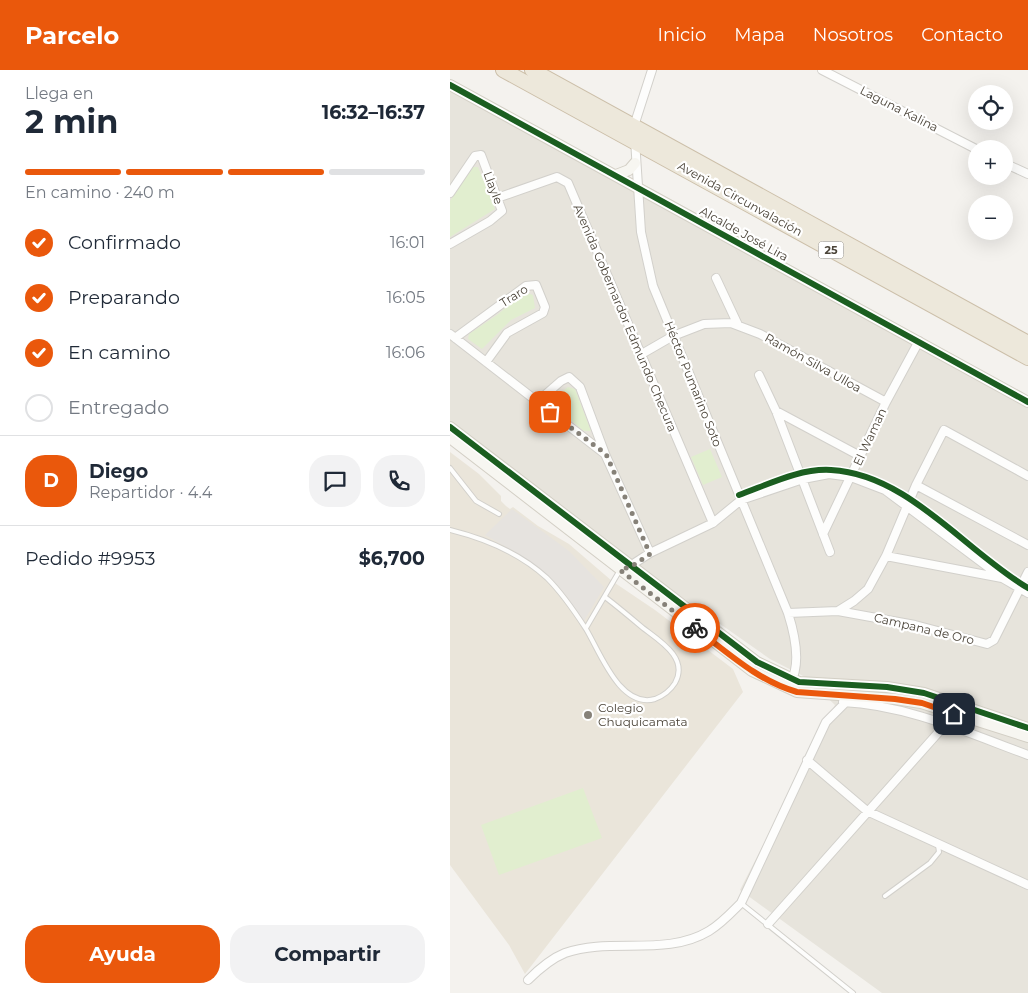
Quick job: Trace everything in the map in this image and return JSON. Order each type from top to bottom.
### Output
[{"type":"highway","name":"Avenida Circunvalación","points":[[503,70],[1028,358]]},
{"type":"highway","name":"Avenida Circunvalación","points":[[532,70],[1028,343]]},
{"type":"street","name":"Héctor Pumarino Soto","points":[[652,70],[633,126],[641,232],[654,286],[673,336],[788,613],[794,634],[795,669],[792,680],[786,689]]},
{"type":"street","name":"Laguna Kalina","points":[[822,70],[968,145]]},
{"type":"street","name":"Alcalde José Lira","points":[[450,85],[1028,402]]},
{"type":"street","name":"Llayle","points":[[450,193],[476,156],[481,155],[502,211],[490,221],[450,244]]},
{"type":"street","points":[[616,175],[629,170],[635,163]]},
{"type":"street","points":[[1013,167],[1028,174]]},
{"type":"street","name":"Avenida Gobernardor Edmundo Checura","points":[[497,198],[557,177],[568,183],[713,523]]},
{"type":"street","points":[[716,278],[738,325]]},
{"type":"street","name":"Traro","points":[[453,336],[526,286],[536,285],[545,307],[542,313],[529,318],[507,334],[486,362]]},
{"type":"street","name":"Ramón Silva Ulloa","points":[[640,355],[673,336],[704,324],[731,322],[760,334],[886,402]]},
{"type":"street","points":[[453,336],[606,454]]},
{"type":"street","name":"El Waman","points":[[823,534],[886,402],[919,341]]},
{"type":"street","points":[[759,375],[776,411],[830,552]]},
{"type":"street","points":[[537,402],[561,381],[569,377],[580,387],[606,454],[650,554]]},
{"type":"street","points":[[776,411],[860,456]]},
{"type":"street","points":[[450,427],[620,570],[752,671],[786,689],[910,713],[1028,755]]},
{"type":"street","points":[[838,611],[868,589],[886,556],[907,504],[944,430],[1028,476]]},
{"type":"street","points":[[450,438],[632,566],[757,662],[792,680],[886,687],[924,693],[1025,729]]},
{"type":"street","points":[[620,570],[632,566],[650,554],[713,523],[741,500],[803,479],[829,474],[851,477],[885,490],[907,504],[1004,579],[1028,593]]},
{"type":"street","points":[[916,485],[1028,545]]},
{"type":"street","points":[[886,556],[1004,579]]},
{"type":"street","name":"Campana de Oro","points":[[788,613],[838,611],[915,625],[987,644],[994,640],[1028,572]]},
{"type":"street","points":[[528,980],[547,962],[566,953],[592,948],[679,942],[708,931],[741,903],[826,722],[847,700],[895,699],[922,703],[1025,729]]},
{"type":"street","points":[[768,924],[945,725]]},
{"type":"street","points":[[807,760],[868,811],[1028,885]]},
{"type":"lane","points":[[450,468],[476,501],[499,514]]},
{"type":"lane","points":[[450,530],[476,536],[518,556],[547,578],[586,628],[614,678],[625,691],[637,699],[648,701],[662,697],[672,688],[678,677],[679,667],[674,655],[663,641],[604,597]]},
{"type":"lane","points":[[586,628],[620,570]]},
{"type":"lane","points":[[885,896],[930,863],[939,852],[938,842]]},
{"type":"lane","points":[[741,903],[853,993]]},
{"type":"shaded area","points":[[450,83],[656,191],[1028,396],[1028,993],[882,993],[740,890],[835,705],[807,678],[770,659],[656,579],[450,426]]},
{"type":"shaded area","name":"Colegio Chuquicamata","points":[[450,452],[479,474],[501,496],[501,501],[506,506],[510,509],[513,507],[538,526],[569,544],[612,581],[655,610],[733,669],[743,692],[525,974],[509,945],[450,865]]},
{"type":"shaded area","points":[[512,509],[569,551],[604,587],[584,621],[541,570],[519,554],[485,535]]},
{"type":"green space","points":[[473,167],[478,167],[495,209],[450,237],[450,201]]},
{"type":"green space","points":[[525,292],[533,295],[535,308],[511,320],[482,349],[468,339],[469,334],[497,315]]},
{"type":"green space","points":[[568,387],[575,389],[591,431],[584,431],[553,406],[552,399]]},
{"type":"green space","points":[[710,449],[722,477],[703,485],[691,457]]},
{"type":"green space","points":[[583,788],[602,838],[499,875],[481,825]]},
{"type":"cycle path","points":[[450,85],[1028,402]]},
{"type":"cycle path","points":[[450,427],[757,662],[799,682],[887,687],[924,693],[1028,728]]},
{"type":"cycle path","points":[[739,495],[784,478],[807,472],[831,470],[859,475],[885,485],[911,499],[981,555],[1028,588]]},
{"type":"way so far","points":[[550,412],[606,454],[650,554],[632,566],[620,570],[695,628]]},
{"type":"place","name":"Colegio Chuquicamata","points":[[588,715]]},
{"type":"route","points":[[695,628],[752,671],[786,689],[797,692],[895,699],[922,703],[954,714]]}]
